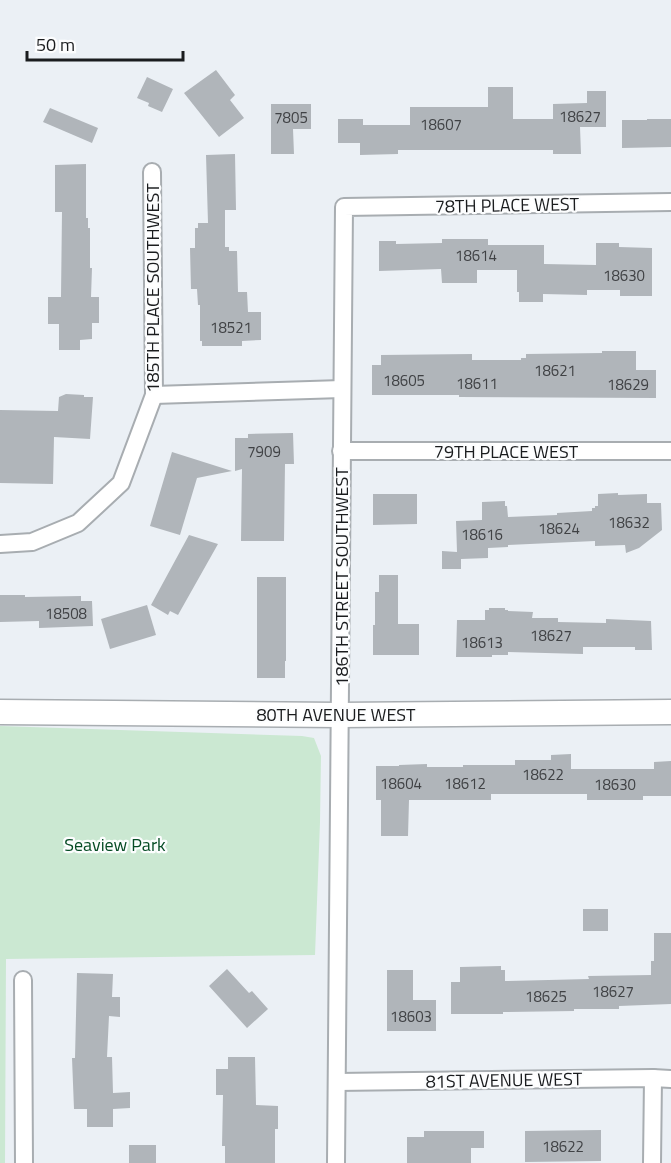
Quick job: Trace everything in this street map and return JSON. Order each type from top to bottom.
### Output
[{"type":"street","name":"185TH PLACE SOUTHWEST","points":[[0,544],[32,542],[78,522],[121,483],[154,396],[152,172]]},
{"type":"street","name":"78TH PLACE WEST","points":[[344,207],[671,202]]},
{"type":"street","name":"186TH STREET SOUTHWEST","points":[[336,1163],[344,207]]},
{"type":"street","points":[[154,396],[342,389]]},
{"type":"street","name":"79TH PLACE WEST","points":[[341,451],[671,451]]},
{"type":"street","name":"80TH AVENUE WEST","points":[[0,711],[340,715],[671,712]]},
{"type":"street","points":[[23,980],[24,1163]]},
{"type":"street","points":[[652,1163],[653,1078]]},
{"type":"street","name":"81ST AVENUE WEST","points":[[337,1082],[671,1078]]},
{"type":"green space","name":"Seaview Park","points":[[0,726],[302,736],[314,738],[321,756],[315,955],[6,959],[5,1163],[0,1163]]},
{"type":"building","points":[[216,70],[235,95],[230,100],[244,118],[219,137],[184,93]]},
{"type":"building","points":[[147,77],[173,89],[162,112],[137,98]]},
{"type":"building","points":[[488,87],[513,87],[513,119],[553,119],[553,104],[587,103],[587,91],[606,91],[606,127],[580,127],[581,154],[553,154],[553,150],[398,150],[398,154],[360,155],[360,143],[338,143],[338,119],[363,119],[363,125],[410,125],[410,107],[488,107]]},
{"type":"building","points":[[271,104],[311,104],[311,129],[293,129],[294,154],[271,154]]},
{"type":"building","points":[[50,108],[98,128],[92,143],[43,122]]},
{"type":"building","points":[[671,119],[671,147],[622,148],[622,120]]},
{"type":"building","points":[[235,154],[236,210],[225,210],[225,247],[229,247],[229,251],[237,251],[238,292],[247,292],[248,312],[261,312],[261,340],[242,341],[242,346],[202,346],[197,289],[191,289],[190,248],[195,248],[195,228],[198,228],[198,223],[208,223],[206,155]]},
{"type":"building","points":[[86,164],[86,218],[88,218],[88,228],[90,228],[90,268],[92,268],[91,297],[99,297],[99,323],[92,323],[92,339],[80,340],[80,350],[59,350],[59,324],[48,324],[48,297],[61,297],[62,212],[55,212],[55,165]]},
{"type":"building","points":[[442,239],[488,239],[488,245],[544,245],[544,264],[596,265],[596,243],[619,243],[619,247],[652,248],[652,296],[620,296],[620,290],[587,290],[587,295],[543,294],[543,302],[519,302],[517,270],[477,270],[477,283],[442,283],[441,269],[379,271],[379,241],[396,241],[396,244],[442,243]]},
{"type":"building","points":[[602,351],[636,351],[636,370],[656,370],[656,398],[372,395],[372,365],[381,365],[381,355],[472,354],[472,360],[521,360],[521,358],[526,358],[526,354],[602,353]]},
{"type":"building","points":[[66,394],[93,397],[90,439],[54,437],[53,484],[0,483],[0,410],[58,411],[59,397]]},
{"type":"building","points":[[293,433],[294,464],[285,464],[284,541],[241,541],[242,469],[235,471],[235,438],[248,438],[248,434]]},
{"type":"building","points":[[172,452],[232,471],[197,478],[180,535],[150,526]]},
{"type":"building","points":[[618,493],[618,495],[647,494],[647,503],[661,503],[662,530],[639,548],[626,553],[625,545],[595,546],[595,541],[508,545],[508,547],[488,548],[488,558],[461,559],[461,569],[442,569],[442,551],[457,552],[456,521],[482,520],[482,502],[505,501],[508,517],[557,515],[557,513],[592,511],[592,508],[598,506],[598,494]]},
{"type":"building","points":[[373,494],[417,494],[417,524],[373,525]]},
{"type":"building","points":[[189,535],[218,544],[178,615],[170,611],[168,615],[151,605]]},
{"type":"building","points":[[379,575],[398,575],[398,624],[419,624],[419,655],[373,655],[375,592],[379,592]]},
{"type":"building","points":[[257,577],[286,577],[285,678],[257,678]]},
{"type":"building","points":[[0,595],[81,596],[81,601],[92,601],[93,626],[39,628],[39,621],[0,622]]},
{"type":"building","points":[[147,605],[156,635],[110,649],[101,619]]},
{"type":"building","points":[[489,608],[533,612],[532,618],[558,618],[558,622],[606,623],[606,619],[651,621],[652,650],[635,650],[635,647],[583,647],[583,654],[508,652],[508,655],[492,655],[492,657],[456,657],[457,620],[485,620],[485,610]]},
{"type":"building","points":[[571,754],[571,769],[654,769],[654,762],[671,761],[671,796],[643,796],[643,800],[587,800],[587,794],[491,794],[491,800],[409,800],[408,836],[381,836],[381,800],[376,800],[376,766],[515,765],[515,760],[551,760],[551,755]]},
{"type":"building","points":[[583,909],[608,909],[608,931],[583,931]]},
{"type":"building","points":[[654,933],[671,933],[671,1004],[619,1006],[619,1009],[451,1014],[451,982],[460,982],[460,967],[501,966],[501,970],[505,970],[505,981],[651,975],[651,961],[654,961]]},
{"type":"building","points":[[227,969],[249,993],[252,991],[268,1009],[247,1028],[209,986]]},
{"type":"building","points":[[387,970],[413,970],[413,1000],[436,1000],[436,1031],[387,1031]]},
{"type":"building","points":[[77,973],[113,974],[112,997],[120,997],[120,1017],[109,1016],[107,1057],[112,1057],[113,1093],[130,1092],[130,1108],[113,1109],[113,1127],[87,1127],[87,1109],[74,1109],[72,1058],[75,1058]]},
{"type":"building","points":[[228,1057],[255,1057],[256,1105],[278,1106],[275,1163],[225,1163],[225,1146],[222,1146],[223,1095],[216,1095],[216,1069],[228,1069]]},
{"type":"building","points":[[601,1130],[601,1161],[525,1162],[525,1131]]},
{"type":"building","points":[[424,1131],[484,1131],[484,1148],[471,1148],[471,1163],[407,1163],[407,1137],[424,1137]]},
{"type":"building","points":[[129,1145],[156,1145],[156,1163],[129,1163]]}]
